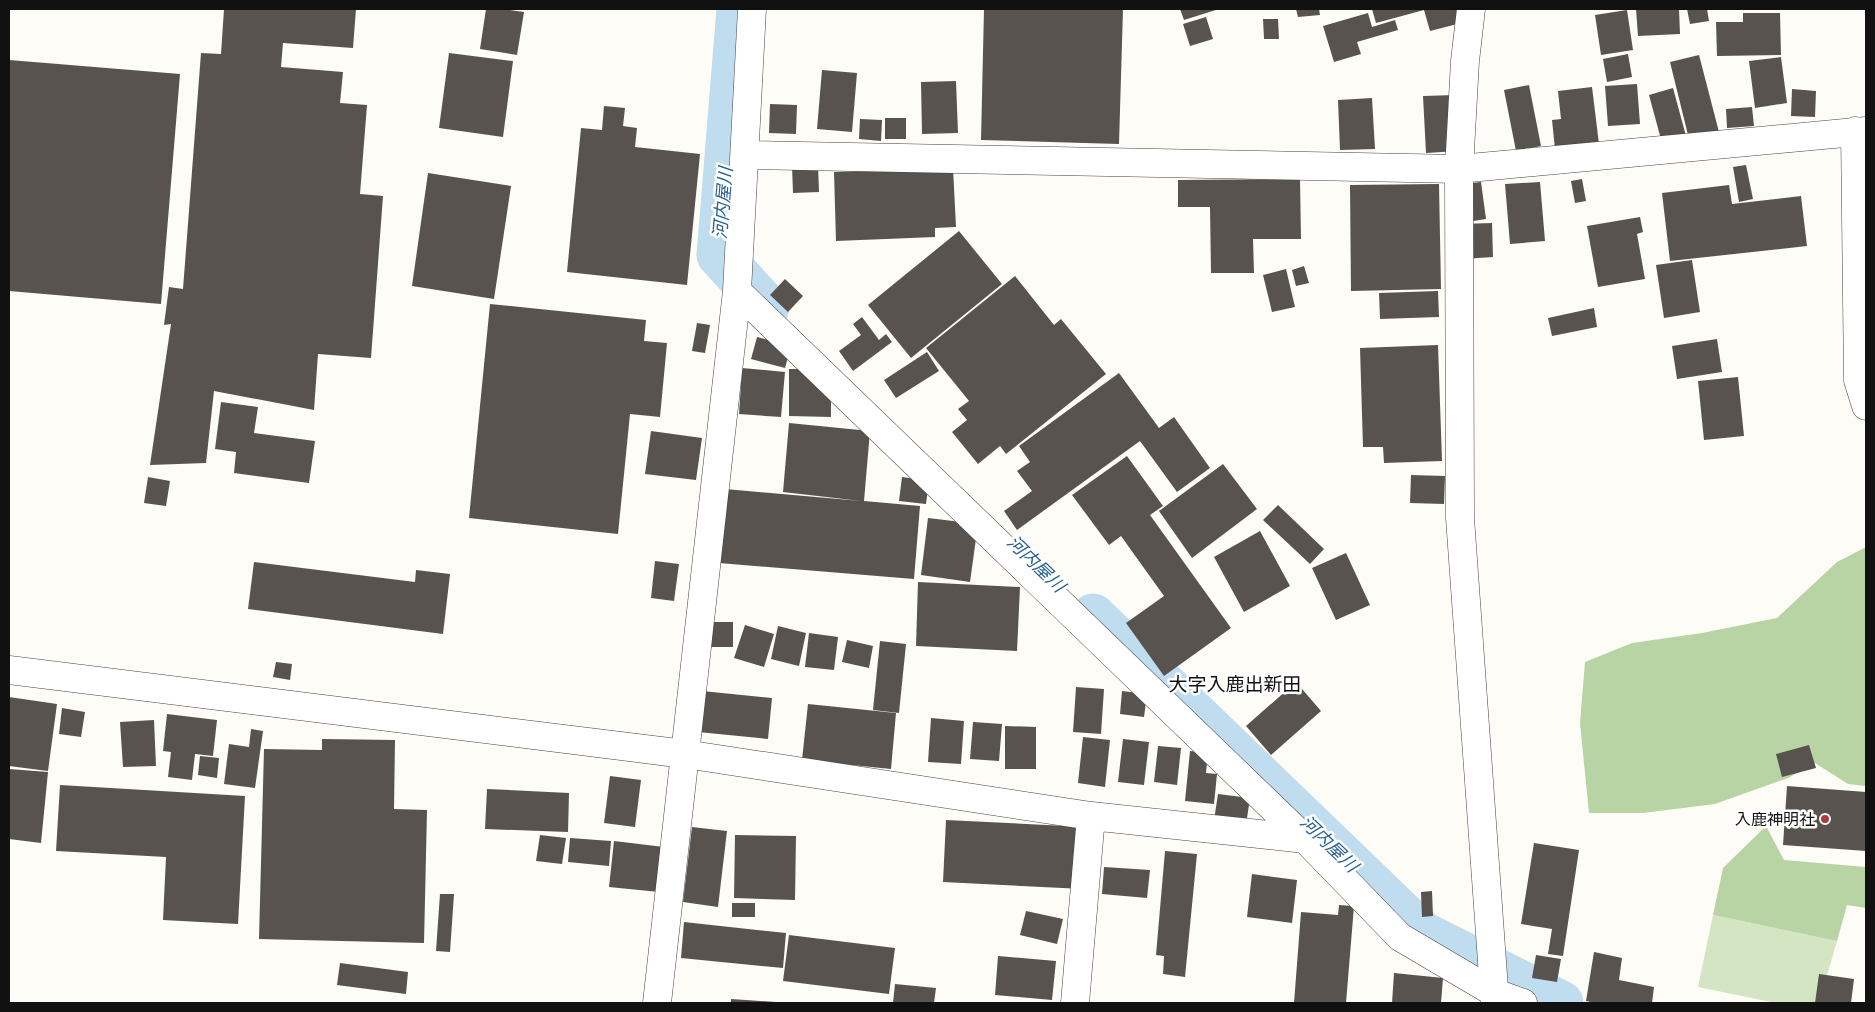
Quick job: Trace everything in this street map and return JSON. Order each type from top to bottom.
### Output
[{"type":"street","points":[[1471,9],[1465,61],[1459,169],[1460,518],[1495,998]]},
{"type":"street","points":[[657,1003],[737,291],[745,155],[745,10]]},
{"type":"street","points":[[745,155],[1228,166],[1459,169],[1861,131],[1858,380],[1866,406]]},
{"type":"street","points":[[737,291],[1305,839],[1400,937],[1495,998],[1523,1003]]},
{"type":"street","points":[[9,670],[686,754],[1091,816],[1305,839]]},
{"type":"street","points":[[1075,1003],[1091,816]]},
{"type":"green space","points":[[1866,547],[1866,786],[1848,784],[1815,763],[1788,778],[1715,804],[1643,813],[1589,813],[1580,723],[1585,662],[1632,643],[1702,633],[1777,618],[1837,562]]},
{"type":"green space","points":[[1766,826],[1784,860],[1866,867],[1866,908],[1847,905],[1837,941],[1713,915],[1723,868]]},
{"type":"green space","points":[[1713,915],[1837,941],[1819,1003],[1776,1003],[1698,987]]},
{"type":"building","points":[[224,9],[356,9],[353,48],[283,43],[281,67],[343,72],[340,103],[367,105],[360,194],[383,196],[371,358],[318,354],[314,410],[214,391],[206,463],[150,465],[171,324],[164,325],[169,287],[183,289],[201,53],[221,54]]},
{"type":"building","points":[[486,9],[524,12],[517,55],[480,49]]},
{"type":"building","points":[[984,9],[1123,9],[1119,144],[981,140]]},
{"type":"building","points":[[1180,9],[1219,9],[1184,20]]},
{"type":"building","points":[[1296,9],[1319,9],[1320,15],[1298,17]]},
{"type":"building","points":[[1372,9],[1466,9],[1469,21],[1430,31],[1424,10],[1376,23]]},
{"type":"building","points":[[1636,9],[1679,9],[1680,34],[1638,36]]},
{"type":"building","points":[[1687,9],[1707,9],[1709,21],[1690,24]]},
{"type":"building","points":[[1627,10],[1633,50],[1601,55],[1595,15]]},
{"type":"building","points":[[1368,13],[1372,27],[1395,20],[1398,30],[1357,42],[1361,54],[1334,62],[1323,26]]},
{"type":"building","points":[[1743,13],[1780,13],[1781,55],[1717,56],[1716,22],[1743,22]]},
{"type":"building","points":[[1206,17],[1213,39],[1190,46],[1183,24]]},
{"type":"building","points":[[1263,19],[1278,19],[1279,39],[1264,39]]},
{"type":"building","points":[[449,53],[513,61],[503,137],[439,128]]},
{"type":"building","points":[[1628,54],[1632,77],[1607,82],[1603,59]]},
{"type":"building","points":[[1699,55],[1719,132],[1689,139],[1670,62]]},
{"type":"building","points":[[1781,57],[1787,103],[1755,108],[1749,61]]},
{"type":"building","points":[[9,60],[180,74],[161,304],[9,291]]},
{"type":"building","points":[[822,70],[857,73],[852,132],[817,129]]},
{"type":"building","points":[[956,81],[958,133],[922,134],[921,82]]},
{"type":"building","points":[[1637,84],[1640,124],[1608,126],[1605,86]]},
{"type":"building","points":[[1529,85],[1541,146],[1516,151],[1504,90]]},
{"type":"building","points":[[1592,87],[1599,144],[1555,149],[1552,120],[1561,119],[1558,91]]},
{"type":"building","points":[[1673,88],[1686,136],[1662,143],[1649,95]]},
{"type":"building","points":[[1792,89],[1816,91],[1815,117],[1791,116]]},
{"type":"building","points":[[1455,95],[1458,151],[1426,153],[1423,96]]},
{"type":"building","points":[[1372,98],[1375,149],[1340,150],[1338,100]]},
{"type":"building","points":[[770,104],[797,105],[796,134],[769,133]]},
{"type":"building","points":[[604,106],[625,108],[623,126],[637,128],[635,147],[700,154],[687,285],[567,272],[581,128],[602,130]]},
{"type":"building","points":[[1752,107],[1754,126],[1727,128],[1726,109]]},
{"type":"building","points":[[885,118],[906,118],[906,139],[885,139]]},
{"type":"building","points":[[860,119],[882,120],[881,141],[859,139]]},
{"type":"building","points":[[818,165],[819,192],[793,193],[792,166]]},
{"type":"building","points":[[1746,165],[1753,199],[1739,202],[1733,167]]},
{"type":"building","points":[[953,168],[956,227],[935,228],[935,237],[836,241],[834,172]]},
{"type":"building","points":[[428,173],[511,186],[494,299],[412,286]]},
{"type":"building","points":[[1300,179],[1301,239],[1253,239],[1254,273],[1211,273],[1210,207],[1178,207],[1178,180]]},
{"type":"building","points":[[1582,179],[1586,201],[1575,203],[1571,181]]},
{"type":"building","points":[[1481,182],[1486,219],[1467,222],[1462,184]]},
{"type":"building","points":[[1540,182],[1545,241],[1510,244],[1505,184]]},
{"type":"building","points":[[1439,184],[1441,289],[1351,291],[1350,185]]},
{"type":"building","points":[[1729,185],[1732,204],[1801,196],[1807,246],[1670,261],[1662,193]]},
{"type":"building","points":[[1640,217],[1643,232],[1637,234],[1645,279],[1598,287],[1587,226]]},
{"type":"building","points":[[1492,223],[1493,257],[1463,259],[1461,224]]},
{"type":"building","points":[[959,231],[1002,284],[911,358],[868,305]]},
{"type":"building","points":[[1692,260],[1700,312],[1664,318],[1656,265]]},
{"type":"building","points":[[1304,266],[1309,283],[1296,286],[1292,270]]},
{"type":"building","points":[[1286,269],[1295,307],[1272,312],[1263,275]]},
{"type":"building","points":[[1015,276],[1054,325],[1061,319],[1106,374],[1006,454],[1000,446],[978,464],[952,432],[967,420],[958,409],[969,401],[926,348]]},
{"type":"building","points":[[785,279],[803,296],[788,312],[770,295]]},
{"type":"building","points":[[1438,291],[1439,317],[1380,319],[1379,293]]},
{"type":"building","points":[[490,304],[646,320],[644,341],[667,343],[660,417],[630,414],[618,534],[469,518]]},
{"type":"building","points":[[1594,308],[1597,327],[1552,336],[1548,318]]},
{"type":"building","points":[[862,317],[879,340],[886,334],[892,342],[853,371],[839,351],[861,335],[853,324]]},
{"type":"building","points":[[697,323],[710,325],[705,353],[692,351]]},
{"type":"building","points":[[757,337],[791,346],[785,368],[751,359]]},
{"type":"building","points":[[1717,339],[1722,372],[1677,379],[1672,346]]},
{"type":"building","points":[[1438,345],[1442,461],[1384,463],[1383,447],[1363,447],[1360,348]]},
{"type":"building","points":[[927,352],[939,371],[896,398],[884,380]]},
{"type":"building","points":[[742,368],[785,372],[781,417],[739,414]]},
{"type":"building","points":[[789,369],[815,369],[831,385],[831,417],[789,416]]},
{"type":"building","points":[[1119,373],[1159,428],[1174,417],[1210,468],[1177,492],[1140,441],[1017,530],[1004,511],[1032,491],[1017,471],[1030,462],[1019,446]]},
{"type":"building","points":[[1738,377],[1744,436],[1704,440],[1698,381]]},
{"type":"building","points":[[221,402],[258,407],[254,433],[315,441],[309,483],[234,473],[236,452],[215,449]]},
{"type":"building","points":[[789,423],[870,431],[864,501],[920,506],[914,579],[719,563],[725,489],[861,501],[783,492]]},
{"type":"building","points":[[651,431],[702,438],[696,480],[645,474]]},
{"type":"building","points":[[1127,456],[1163,506],[1150,515],[1231,628],[1164,676],[1126,623],[1164,596],[1121,536],[1109,545],[1072,495]]},
{"type":"building","points":[[1223,464],[1257,509],[1192,558],[1159,511]]},
{"type":"building","points":[[1411,475],[1445,476],[1444,504],[1410,503]]},
{"type":"building","points":[[148,477],[170,481],[166,506],[144,503]]},
{"type":"building","points":[[902,477],[929,481],[926,504],[899,501]]},
{"type":"building","points":[[1278,505],[1324,549],[1310,564],[1263,520]]},
{"type":"building","points":[[928,518],[978,524],[970,582],[921,575]]},
{"type":"building","points":[[1260,531],[1290,586],[1244,612],[1214,557]]},
{"type":"building","points":[[1346,553],[1370,605],[1336,620],[1312,568]]},
{"type":"building","points":[[655,561],[679,564],[674,601],[651,598]]},
{"type":"building","points":[[254,562],[415,582],[416,570],[450,574],[443,634],[248,609]]},
{"type":"building","points":[[918,582],[1020,587],[1017,651],[916,646]]},
{"type":"building","points":[[710,622],[733,622],[733,647],[709,647]]},
{"type":"building","points":[[745,625],[774,634],[764,667],[734,658]]},
{"type":"building","points":[[778,626],[806,633],[799,666],[771,659]]},
{"type":"building","points":[[809,633],[838,637],[834,670],[805,667]]},
{"type":"building","points":[[847,640],[873,646],[869,668],[842,662]]},
{"type":"building","points":[[880,641],[906,644],[899,713],[873,710]]},
{"type":"building","points":[[276,662],[292,664],[290,680],[273,677]]},
{"type":"building","points":[[1296,682],[1321,711],[1271,755],[1246,726]]},
{"type":"building","points":[[1076,687],[1104,689],[1101,734],[1073,732]]},
{"type":"building","points":[[702,691],[772,698],[768,739],[698,732]]},
{"type":"building","points":[[1122,691],[1147,694],[1144,717],[1120,714]]},
{"type":"building","points":[[9,697],[57,704],[48,771],[9,766]]},
{"type":"building","points":[[808,704],[896,713],[891,769],[802,760]]},
{"type":"building","points":[[62,708],[85,712],[81,737],[59,734]]},
{"type":"building","points":[[167,714],[217,720],[213,756],[195,754],[192,780],[168,777],[171,752],[163,751]]},
{"type":"building","points":[[931,718],[964,721],[961,764],[928,762]]},
{"type":"building","points":[[154,720],[156,766],[123,767],[120,722]]},
{"type":"building","points":[[973,722],[1002,724],[999,761],[970,759]]},
{"type":"building","points":[[1005,726],[1036,727],[1036,769],[1005,769]]},
{"type":"building","points":[[251,729],[263,731],[255,788],[224,784],[229,744],[249,747]]},
{"type":"building","points":[[1083,737],[1110,740],[1105,787],[1078,783]]},
{"type":"building","points":[[322,739],[395,740],[394,809],[427,810],[424,943],[259,939],[264,749],[322,750]]},
{"type":"building","points":[[1123,739],[1149,742],[1144,785],[1118,782]]},
{"type":"building","points":[[1809,745],[1816,768],[1782,777],[1776,754]]},
{"type":"building","points":[[1158,746],[1181,748],[1177,785],[1154,782]]},
{"type":"building","points":[[1190,751],[1208,753],[1206,773],[1217,774],[1214,804],[1185,801]]},
{"type":"building","points":[[200,756],[219,758],[217,778],[198,775]]},
{"type":"building","points":[[9,769],[48,772],[41,843],[9,839]]},
{"type":"building","points":[[610,776],[641,780],[635,827],[604,823]]},
{"type":"building","points":[[60,785],[245,796],[238,924],[163,920],[166,857],[56,851]]},
{"type":"building","name":"入鹿神明社","points":[[1787,786],[1866,792],[1866,851],[1783,845]]},
{"type":"building","points":[[487,789],[569,793],[568,832],[485,829]]},
{"type":"building","points":[[1218,794],[1250,798],[1246,825],[1214,820]]},
{"type":"building","points":[[946,820],[1086,827],[1083,889],[943,882]]},
{"type":"building","points":[[692,827],[727,831],[718,907],[683,902]]},
{"type":"building","points":[[540,835],[566,838],[562,864],[536,861]]},
{"type":"building","points":[[735,835],[796,836],[795,900],[734,898]]},
{"type":"building","points":[[570,838],[611,841],[609,866],[568,862]]},
{"type":"building","points":[[614,841],[664,847],[659,892],[609,887]]},
{"type":"building","points":[[1534,843],[1579,850],[1563,956],[1548,954],[1552,929],[1521,924]]},
{"type":"building","points":[[1165,851],[1197,854],[1185,977],[1163,974],[1164,956],[1156,955]]},
{"type":"building","points":[[1104,867],[1150,870],[1147,898],[1102,894]]},
{"type":"building","points":[[1252,874],[1297,880],[1292,923],[1247,917]]},
{"type":"building","points":[[1432,891],[1433,916],[1422,917],[1421,892]]},
{"type":"building","points":[[440,894],[454,894],[450,952],[436,951]]},
{"type":"building","points":[[732,903],[755,903],[755,917],[732,917]]},
{"type":"building","points":[[1339,905],[1354,906],[1346,1003],[1294,1003],[1301,912],[1338,915]]},
{"type":"building","points":[[1026,911],[1063,919],[1057,944],[1020,935]]},
{"type":"building","points":[[684,922],[786,933],[783,968],[681,958]]},
{"type":"building","points":[[789,935],[895,948],[889,994],[783,981]]},
{"type":"building","points":[[1594,952],[1622,958],[1619,980],[1654,987],[1652,1003],[1596,1003],[1586,1001]]},
{"type":"building","points":[[1536,955],[1561,959],[1557,982],[1532,978]]},
{"type":"building","points":[[998,956],[1056,961],[1052,1000],[995,995]]},
{"type":"building","points":[[340,963],[408,972],[406,994],[337,985]]},
{"type":"building","points":[[1394,973],[1443,978],[1441,1003],[1392,1003]]},
{"type":"building","points":[[1819,974],[1854,979],[1851,1003],[1815,1003]]},
{"type":"building","points":[[895,984],[936,988],[934,1003],[893,1003]]},
{"type":"building","points":[[731,999],[776,1002],[776,1003],[731,1003]]},
{"type":"waterway","name":"河内屋川","points":[[739,9],[719,255],[767,307]]},
{"type":"waterway","name":"河内屋川","points":[[1093,616],[1423,934],[1561,1003]]},
{"type":"place","name":"入鹿神明社","points":[[1825,819]]},
{"type":"district","name":"大字入鹿出新田","points":[[1235,684]]}]
